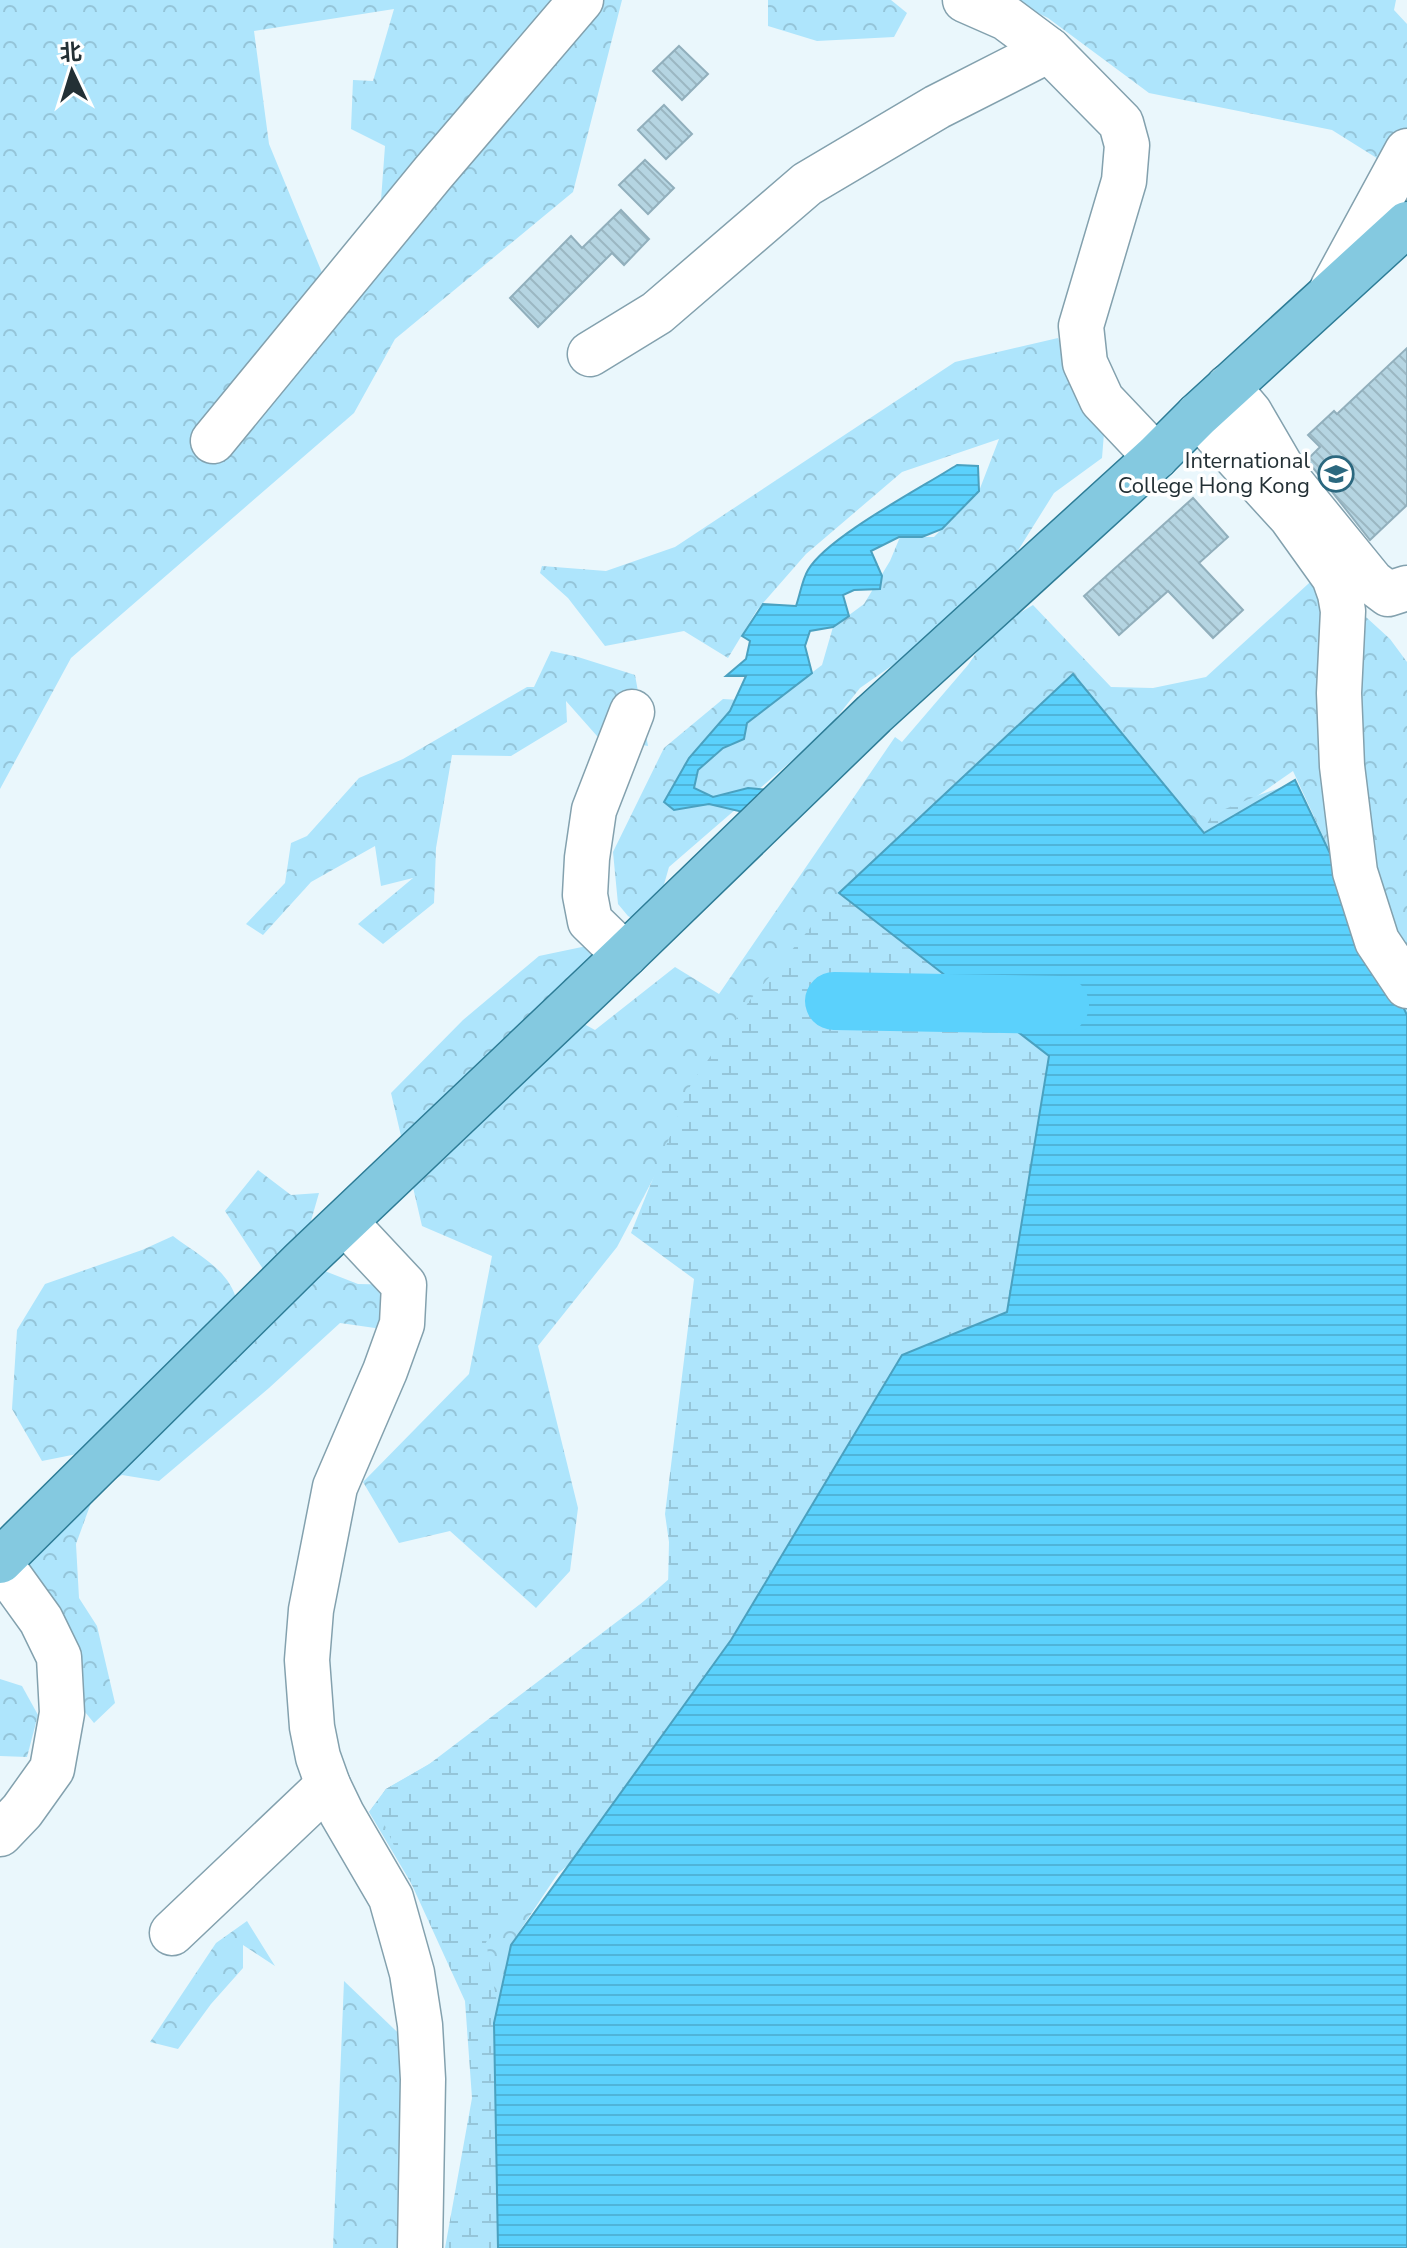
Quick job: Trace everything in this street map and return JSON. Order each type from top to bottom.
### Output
[{"type":"main road","points":[[0,1562],[345,1222],[874,714],[1407,224]]},
{"type":"street","points":[[213,441],[433,173],[581,0]]},
{"type":"street","points":[[965,0],[1006,18],[1049,50],[1121,123],[1127,145],[1124,181],[1081,326],[1085,363],[1102,400],[1156,457]]},
{"type":"street","points":[[590,354],[657,313],[807,184],[937,107],[1049,50]]},
{"type":"street","points":[[1329,294],[1407,151]]},
{"type":"street","points":[[1213,401],[1250,413],[1289,480],[1372,582],[1388,594],[1407,588]]},
{"type":"street","points":[[1213,401],[1334,577],[1340,594],[1343,611],[1339,693],[1342,766],[1355,872],[1377,941],[1407,986]]},
{"type":"street","points":[[625,955],[590,921],[585,895],[594,810],[632,712]]},
{"type":"street","points":[[345,1222],[404,1285],[402,1324],[335,1487],[311,1610],[307,1660],[309,1695],[318,1757],[328,1785],[391,1898],[412,1973],[422,2052],[420,2248]]},
{"type":"street","points":[[0,1562],[41,1620],[59,1657],[62,1713],[52,1769],[22,1811],[0,1834]]},
{"type":"street","points":[[172,1933],[328,1785]]},
{"type":"green space","points":[[0,0],[622,0],[573,192],[395,339],[354,413],[71,658],[0,789]],"holes":[[[394,9],[373,81],[353,80],[351,129],[385,146],[381,200],[325,280],[269,144],[254,31]]]},
{"type":"green space","points":[[768,0],[891,0],[907,13],[894,37],[817,41],[768,26]]},
{"type":"green space","points":[[1011,0],[1396,0],[1394,10],[1407,24],[1407,128],[1383,162],[1332,130],[1149,93],[1048,18]]},
{"type":"green space","points":[[1058,338],[1078,386],[1104,433],[1102,458],[1054,493],[1007,568],[980,604],[860,688],[825,732],[669,867],[651,930],[628,916],[618,904],[613,852],[664,748],[723,699],[773,702],[822,665],[833,627],[864,604],[890,561],[900,537],[934,537],[979,491],[999,439],[902,472],[806,554],[757,610],[728,658],[684,631],[605,646],[568,598],[540,573],[542,566],[606,571],[675,547],[955,362]]},
{"type":"green space","points":[[1319,574],[1390,639],[1407,662],[1407,979],[1361,919],[1293,771],[1204,833],[1073,674],[839,893],[1049,1056],[1007,1312],[902,1356],[511,1944],[494,2023],[369,1812],[386,1789],[514,1715],[710,1543],[700,1238],[671,1145],[617,1247],[538,1346],[578,1508],[570,1571],[536,1608],[450,1531],[399,1543],[363,1482],[469,1374],[492,1256],[422,1226],[391,1093],[463,1020],[539,956],[601,943],[564,1013],[595,1030],[675,967],[719,994],[895,737],[902,742],[968,665],[992,630],[1033,605],[1111,687],[1153,688],[1206,677]]},
{"type":"green space","points":[[551,651],[635,675],[648,746],[597,736],[566,701],[567,722],[511,756],[452,755],[436,848],[434,903],[383,944],[358,924],[413,878],[381,886],[375,846],[311,882],[263,935],[246,924],[285,883],[291,843],[307,836],[359,778],[403,759],[527,687],[534,687]]},
{"type":"green space","points":[[1019,770],[1065,779],[1117,807],[1192,818],[1196,842],[1213,814],[1285,786],[1312,857],[1407,1008],[1407,1287],[1366,1259],[1299,1163],[1256,1110],[1216,973],[1199,897],[1183,861],[1123,871],[1109,924],[1133,942],[1181,990],[1216,1065],[1149,1045],[1078,1005],[972,984],[964,1012],[1038,1015],[1132,1056],[1159,1127],[1174,1193],[1149,1193],[1126,1161],[1086,1143],[1028,1183],[1003,1335],[969,1350],[977,1406],[909,1442],[796,1560],[753,1640],[630,1810],[486,1942],[505,2048],[500,2248],[445,2248],[472,2098],[465,2001],[380,1815],[369,1812],[386,1789],[428,1765],[639,1605],[668,1587],[669,1542],[665,1514],[694,1279],[631,1233],[691,1084],[750,1000],[821,915],[901,835],[955,800]]},
{"type":"green space","points":[[258,1170],[291,1195],[319,1193],[304,1245],[271,1273],[263,1269],[225,1211]]},
{"type":"green space","points":[[173,1236],[220,1272],[228,1281],[237,1302],[194,1338],[158,1389],[77,1454],[42,1461],[12,1409],[17,1330],[45,1284]]},
{"type":"green space","points":[[317,1268],[358,1284],[404,1285],[389,1330],[340,1323],[159,1481],[122,1475],[95,1492],[76,1544],[79,1598],[97,1626],[115,1703],[94,1723],[53,1673],[11,1565]]},
{"type":"green space","points":[[0,1679],[22,1686],[38,1715],[27,1757],[0,1756]]},
{"type":"green space","points":[[247,1921],[275,1966],[243,1945],[243,1968],[211,2004],[178,2049],[150,2042],[216,1943]]},
{"type":"green space","points":[[344,1981],[417,2051],[421,2248],[333,2248]]},
{"type":"water","points":[[957,465],[978,466],[979,491],[942,529],[922,537],[899,537],[871,551],[882,576],[880,589],[854,590],[843,595],[849,616],[833,627],[810,631],[805,646],[812,673],[747,723],[744,739],[723,748],[698,770],[694,788],[713,797],[748,788],[770,790],[747,813],[709,804],[674,810],[664,802],[689,758],[730,711],[746,676],[726,676],[746,659],[750,641],[742,636],[763,604],[796,606],[808,570],[818,557],[854,528]]},
{"type":"water","points":[[1073,674],[1204,833],[1295,780],[1407,1015],[1407,2248],[498,2248],[494,2023],[511,1945],[731,1640],[902,1355],[1007,1312],[1049,1056],[839,893]]},
{"type":"building","points":[[679,46],[708,74],[682,100],[653,71]]},
{"type":"building","points":[[664,105],[692,134],[666,159],[638,130]]},
{"type":"building","points":[[645,160],[674,188],[648,214],[619,185]]},
{"type":"building","points":[[621,210],[649,239],[624,265],[612,253],[538,327],[510,298],[571,236],[582,248]]},
{"type":"building","points":[[1407,348],[1407,505],[1370,540],[1307,460],[1320,447],[1308,435],[1334,411],[1337,414]]},
{"type":"building","points":[[1193,498],[1228,537],[1199,563],[1243,610],[1213,638],[1168,591],[1119,635],[1084,596]]},
{"type":"waterway","points":[[834,1001],[1060,1005]]},
{"type":"place","name":"International College Hong Kong","points":[[1336,474]]}]
